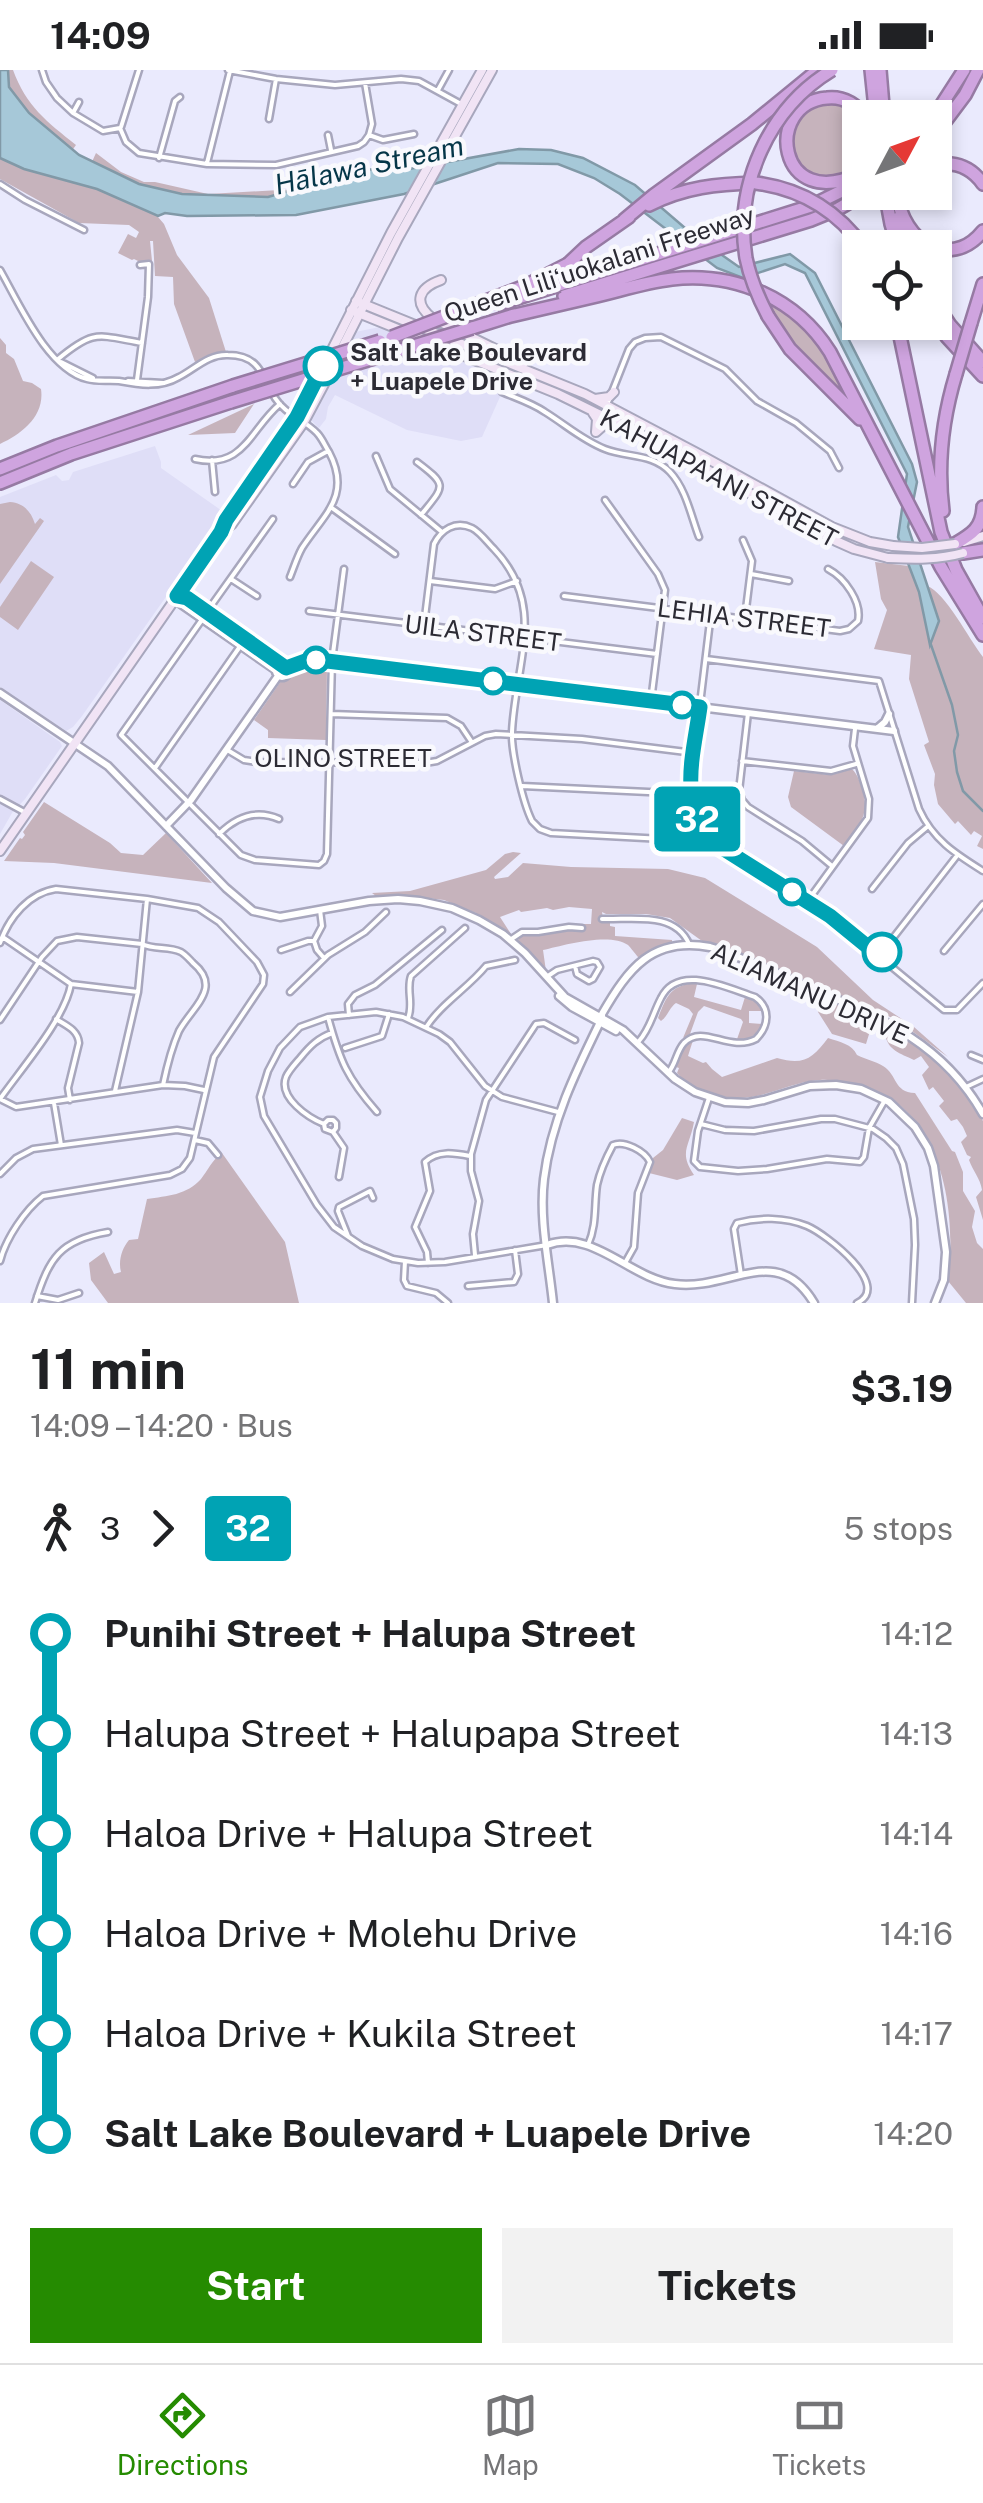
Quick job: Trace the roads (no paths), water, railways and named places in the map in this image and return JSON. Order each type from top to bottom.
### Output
[{"type":"highway","points":[[392,337],[524,286],[568,264],[818,70]]},
{"type":"highway","points":[[829,70],[776,122],[756,162],[748,191],[744,240],[747,261],[768,316],[790,349],[858,416],[889,466]]},
{"type":"highway","points":[[871,70],[874,100]]},
{"type":"highway","points":[[880,70],[883,100]]},
{"type":"highway","points":[[945,100],[964,70]]},
{"type":"highway","points":[[952,112],[978,70]]},
{"type":"highway","points":[[842,180],[823,183],[802,174],[788,153],[787,137],[796,114],[808,104],[822,98],[845,100]]},
{"type":"highway","points":[[952,163],[974,173],[983,184]]},
{"type":"highway","points":[[657,197],[709,185],[756,183],[786,188],[812,199],[837,216],[849,230]]},
{"type":"highway","name":"Queen Liliʻuokalani Freeway","points":[[0,469],[234,386],[812,206],[842,191]]},
{"type":"highway","name":"Queen Liliʻuokalani Freeway","points":[[0,483],[71,454],[554,303],[842,207]]},
{"type":"highway","points":[[811,220],[844,210]]},
{"type":"highway","points":[[952,250],[971,243],[983,231]]},
{"type":"highway","points":[[554,303],[686,278],[732,282],[774,298],[797,313],[823,341],[983,644]]},
{"type":"highway","points":[[983,284],[948,401],[940,444],[942,508],[956,563],[983,618]]},
{"type":"highway","points":[[952,326],[983,362]]},
{"type":"highway","points":[[900,340],[941,532],[983,618]]},
{"type":"highway","points":[[949,340],[983,386]]},
{"type":"highway","points":[[950,340],[983,376]]},
{"type":"highway","points":[[959,548],[974,534],[983,507]]},
{"type":"highway","points":[[959,548],[983,548]]},
{"type":"highway","points":[[948,578],[983,635]]},
{"type":"main road","points":[[361,302],[444,156],[482,70]]},
{"type":"main road","points":[[0,851],[226,520],[300,420],[412,196],[492,70]]},
{"type":"main road","points":[[440,280],[422,292],[420,304],[426,313],[556,381]]},
{"type":"main road","name":"KAHUAPAANI STREET","points":[[361,302],[594,398],[832,527],[870,542],[893,546],[959,548]]},
{"type":"main road","name":"KAHUAPAANI STREET","points":[[356,312],[592,410],[854,548],[888,558],[922,560],[947,557],[983,536]]},
{"type":"main road","points":[[594,398],[609,397],[614,392]]},
{"type":"main road","points":[[592,410],[596,432]]},
{"type":"main road","points":[[596,432],[605,424],[619,423]]},
{"type":"street","points":[[42,70],[57,98],[73,113],[103,131],[120,128]]},
{"type":"street","points":[[139,70],[120,128],[129,147],[159,158],[207,164],[276,165],[358,146],[369,135],[372,124],[365,84]]},
{"type":"street","points":[[207,164],[229,70],[276,80],[335,85],[365,84],[401,76],[438,90],[466,108]]},
{"type":"street","points":[[438,90],[449,70]]},
{"type":"street","points":[[269,119],[276,80]]},
{"type":"street","points":[[159,158],[175,101],[180,97]]},
{"type":"street","points":[[73,113],[79,102]]},
{"type":"street","points":[[369,135],[382,140],[414,134]]},
{"type":"street","points":[[328,135],[331,151]]},
{"type":"street","points":[[0,184],[84,230]]},
{"type":"street","points":[[137,380],[149,264],[140,265]]},
{"type":"street","points":[[0,270],[57,360],[100,380],[163,383],[212,358],[234,355],[250,360],[260,369],[280,404],[316,431],[339,478],[332,508],[299,552],[290,577]]},
{"type":"street","points":[[57,360],[90,337],[142,343]]},
{"type":"street","points":[[591,443],[629,349],[645,338],[661,337],[725,369],[756,400],[796,424],[830,452],[839,468]]},
{"type":"street","points":[[119,381],[163,383]]},
{"type":"street","points":[[502,392],[545,411],[591,443],[618,454],[646,457],[667,468],[681,489],[700,537]]},
{"type":"street","points":[[506,402],[509,394]]},
{"type":"street","points":[[195,459],[212,460],[240,451],[280,404]]},
{"type":"street","points":[[293,484],[308,462],[328,450]]},
{"type":"street","points":[[376,456],[390,489],[442,532]]},
{"type":"street","points":[[212,460],[215,492]]},
{"type":"street","points":[[417,462],[438,479],[440,486],[421,515]]},
{"type":"street","points":[[605,500],[665,590],[651,701]]},
{"type":"street","points":[[332,508],[395,554]]},
{"type":"street","points":[[273,519],[121,735],[236,851],[248,858],[319,865],[326,859],[332,662],[344,569]]},
{"type":"street","points":[[424,626],[434,544],[442,532],[459,525],[476,531],[505,560],[517,581],[525,614],[512,735],[530,819],[550,833],[670,840],[701,826]]},
{"type":"street","points":[[743,540],[751,557],[744,619]]},
{"type":"street","name":"LEHIA STREET","points":[[564,596],[840,630],[854,626],[860,615],[858,603],[836,572],[828,569]]},
{"type":"street","points":[[751,574],[789,581]]},
{"type":"street","points":[[231,579],[257,596]]},
{"type":"street","points":[[430,581],[495,588],[517,581]]},
{"type":"street","points":[[177,596],[185,598],[280,670]]},
{"type":"street","name":"UILA STREET","points":[[309,611],[657,654]]},
{"type":"street","points":[[712,613],[690,794],[701,826],[719,846],[848,929],[946,1011],[958,1009],[982,986]]},
{"type":"street","points":[[155,768],[243,643]]},
{"type":"street","points":[[706,659],[879,681],[919,810],[940,841],[983,871]]},
{"type":"street","points":[[166,826],[188,804],[228,750],[280,670],[308,660],[894,731]]},
{"type":"street","points":[[0,694],[108,766],[209,870],[260,914],[280,917],[379,900],[420,901],[468,914],[510,940],[549,980],[562,1000],[627,1034],[668,1073],[709,1098],[748,1103],[810,1086],[836,1085],[861,1089],[885,1100],[916,1127],[935,1171],[946,1258],[944,1280],[934,1303]]},
{"type":"street","points":[[748,713],[739,791],[744,804],[802,841],[832,866]]},
{"type":"street","points":[[331,714],[448,718],[462,726],[472,743]]},
{"type":"street","points":[[877,729],[889,714]]},
{"type":"street","points":[[808,902],[868,818],[869,799],[853,746],[855,726]]},
{"type":"street","name":"OLINO STREET","points":[[228,750],[253,762],[429,762],[492,734],[582,739],[694,753]]},
{"type":"street","points":[[742,761],[831,771],[857,763]]},
{"type":"street","points":[[522,786],[690,794]]},
{"type":"street","points":[[0,799],[26,813]]},
{"type":"street","points":[[219,834],[249,815],[279,819]]},
{"type":"street","points":[[872,889],[928,826]]},
{"type":"street","points":[[879,956],[957,855]]},
{"type":"street","points":[[0,1260],[8,1240],[42,1196],[173,1174],[188,1162],[214,1057],[263,984],[264,975],[219,922],[198,908],[146,899],[49,890],[25,903],[1,938],[71,984],[138,992]]},
{"type":"street","points":[[114,1092],[138,992],[146,899]]},
{"type":"street","points":[[944,952],[983,904]]},
{"type":"street","points":[[320,910],[322,924],[314,942],[324,958]]},
{"type":"street","points":[[290,992],[324,958],[365,932],[386,912]]},
{"type":"street","points":[[602,919],[667,922],[680,928],[689,944]]},
{"type":"street","points":[[610,919],[610,926]]},
{"type":"street","points":[[408,1018],[412,1006],[408,986],[411,976],[464,928]]},
{"type":"street","points":[[510,940],[525,931],[582,928]]},
{"type":"street","points":[[349,1015],[348,1004],[354,995],[375,985],[442,930]]},
{"type":"street","points":[[0,1020],[52,944],[71,937],[179,951],[202,971],[205,992],[170,1050],[163,1085]]},
{"type":"street","points":[[281,950],[314,942]]},
{"type":"street","name":"ALIAMANU DRIVE","points":[[601,1021],[633,967],[648,956],[689,944],[720,950],[884,1020],[926,1046],[966,1087],[983,1114]]},
{"type":"street","points":[[427,1026],[486,966],[515,960]]},
{"type":"street","points":[[549,980],[556,970],[595,961],[600,968],[588,981],[578,975],[574,966]]},
{"type":"street","points":[[638,1042],[649,1028],[665,991],[679,980],[695,980],[756,996],[762,1002],[766,1023],[756,1039],[739,1045],[694,1037],[680,1048],[668,1073]]},
{"type":"street","points":[[71,984],[68,1000],[0,1099],[16,1108],[163,1085],[206,1090]]},
{"type":"street","points":[[345,1048],[382,1036],[389,1014]]},
{"type":"street","points":[[560,1113],[510,1100],[491,1090],[450,1042],[427,1026],[389,1014],[328,1017],[307,1024],[284,1042],[261,1088],[260,1101],[264,1116],[318,1206],[334,1227],[374,1252],[428,1263],[552,1242],[588,1245],[657,1281],[690,1286],[763,1270],[786,1274],[800,1284],[814,1303]]},
{"type":"street","points":[[328,1017],[351,1080],[377,1112]]},
{"type":"street","points":[[56,1019],[78,1036],[68,1088],[70,1100]]},
{"type":"street","points":[[553,1303],[543,1208],[544,1179],[550,1146],[571,1082],[601,1021]]},
{"type":"street","points":[[475,1256],[473,1234],[479,1206],[470,1156],[486,1100],[538,1023],[544,1022],[575,1040]]},
{"type":"street","points":[[332,1033],[311,1044],[285,1082],[298,1108],[324,1124],[344,1148],[339,1177]]},
{"type":"street","points":[[973,1064],[973,1056],[983,1060]]},
{"type":"street","points":[[966,1087],[983,1078]]},
{"type":"street","points":[[709,1098],[695,1163],[738,1171],[828,1159],[857,1164],[863,1159],[869,1128],[885,1100]]},
{"type":"street","points":[[54,1102],[61,1145]]},
{"type":"street","points":[[324,1124],[334,1120],[333,1132]]},
{"type":"street","points":[[701,1124],[754,1131],[843,1120],[869,1128],[891,1143],[903,1164],[915,1232],[912,1303]]},
{"type":"street","points":[[0,1174],[16,1158],[34,1149],[177,1130],[210,1144],[218,1155]]},
{"type":"street","points":[[588,1245],[595,1228],[602,1167],[612,1146],[622,1143],[650,1161],[638,1193],[634,1247],[624,1265]]},
{"type":"street","points":[[428,1263],[416,1228],[430,1191],[426,1162],[449,1152],[470,1156]]},
{"type":"street","points":[[367,1184],[374,1198]]},
{"type":"street","points":[[348,1236],[338,1207],[370,1191]]},
{"type":"street","points":[[741,1276],[734,1230],[737,1223],[774,1219],[796,1223],[818,1231],[836,1244],[866,1280],[868,1294],[856,1303]]},
{"type":"street","points":[[79,1293],[61,1300],[36,1300],[47,1268],[63,1248],[82,1237],[108,1232]]},
{"type":"street","points":[[468,1286],[514,1282],[518,1274],[515,1250]]},
{"type":"street","points":[[405,1261],[404,1281],[408,1287],[435,1292],[448,1303]]},
{"type":"waterway","name":"Hālawa Stream","points":[[930,642],[952,705],[958,735],[954,751],[957,772],[963,791],[983,811]]},
{"type":"place","name":"Salt Lake Boulevard + Luapele Drive","points":[[323,366]]}]
